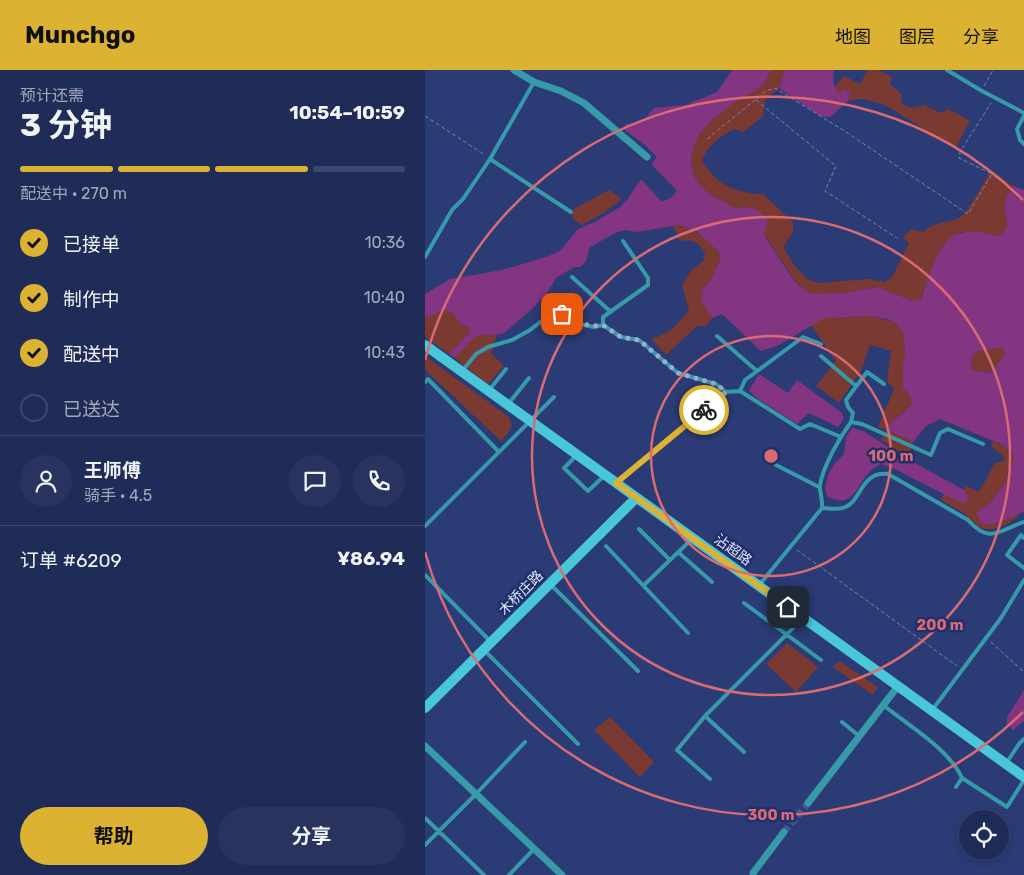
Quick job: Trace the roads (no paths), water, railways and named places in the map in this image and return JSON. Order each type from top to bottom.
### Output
[{"type":"street","points":[[514,70],[534,82],[561,91],[585,103],[647,157]]},
{"type":"street","name":"沾超路","points":[[425,345],[1024,778]]},
{"type":"street","name":"木桥庄路","points":[[425,708],[636,498]]},
{"type":"street","points":[[808,803],[898,686]]},
{"type":"street","points":[[425,746],[562,875]]},
{"type":"street","points":[[753,873],[784,832]]},
{"type":"lane","points":[[947,70],[1024,115],[1017,130],[1020,140],[1024,144]]},
{"type":"lane","points":[[425,257],[452,210],[463,199],[490,159],[534,82]]},
{"type":"lane","points":[[490,159],[571,212]]},
{"type":"lane","points":[[603,325],[603,317],[648,284],[648,278],[623,241]]},
{"type":"lane","points":[[572,277],[611,312]]},
{"type":"lane","points":[[461,371],[475,354],[524,334],[547,316],[562,314],[584,325],[594,327],[603,325],[621,337],[639,340],[678,373],[716,384],[726,392]]},
{"type":"lane","points":[[717,336],[757,371]]},
{"type":"lane","points":[[740,391],[745,380],[803,336],[821,344]]},
{"type":"lane","points":[[821,356],[856,386]]},
{"type":"lane","points":[[489,391],[506,369]]},
{"type":"lane","points":[[819,488],[841,436],[851,422],[853,413],[848,407],[846,400],[867,372],[884,384]]},
{"type":"lane","points":[[508,405],[529,378]]},
{"type":"lane","points":[[425,382],[428,379],[499,452]]},
{"type":"lane","points":[[616,483],[726,392],[740,391],[799,429],[810,424],[841,436]]},
{"type":"lane","points":[[425,526],[555,397]]},
{"type":"lane","points":[[851,422],[862,424],[931,456],[940,433],[948,429],[983,444]]},
{"type":"lane","points":[[577,455],[564,468],[588,491],[605,475]]},
{"type":"lane","points":[[759,586],[822,508],[823,498],[819,488],[776,465]]},
{"type":"lane","points":[[822,508],[842,508],[848,505],[871,476],[879,473],[888,474],[968,520],[977,530],[988,534],[999,533],[1024,522]]},
{"type":"lane","points":[[639,529],[670,560]]},
{"type":"lane","points":[[1024,538],[1021,535],[1007,555],[1024,568]]},
{"type":"lane","points":[[643,585],[693,538]]},
{"type":"lane","points":[[606,546],[688,633]]},
{"type":"lane","points":[[678,552],[712,582]]},
{"type":"lane","points":[[425,575],[487,646],[578,744]]},
{"type":"lane","points":[[931,710],[986,637],[1024,580]]},
{"type":"lane","points":[[549,584],[638,672]]},
{"type":"lane","points":[[744,603],[821,660]]},
{"type":"lane","points":[[710,780],[677,750],[705,716],[803,618]]},
{"type":"lane","points":[[883,705],[947,756],[958,769],[962,778],[1007,806],[1024,778]]},
{"type":"lane","points":[[705,716],[744,752]]},
{"type":"lane","points":[[842,722],[859,736]]},
{"type":"lane","points":[[1005,764],[1024,739]]},
{"type":"lane","points":[[425,845],[525,742]]},
{"type":"lane","points":[[956,787],[962,778]]},
{"type":"lane","points":[[425,818],[484,875]]},
{"type":"lane","points":[[509,875],[534,849]]},
{"type":"tunnel","points":[[784,832],[808,803]]}]
